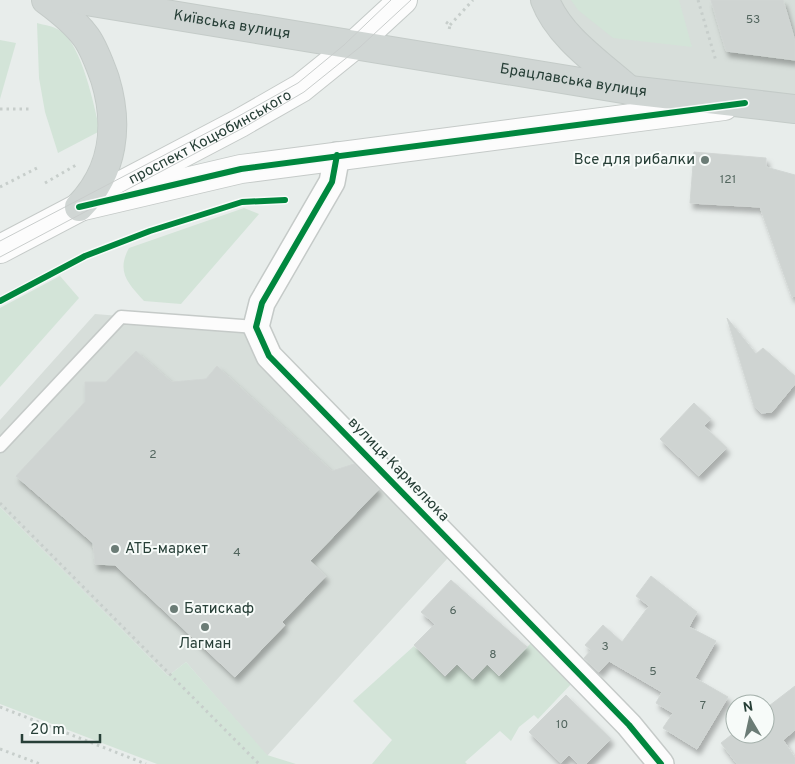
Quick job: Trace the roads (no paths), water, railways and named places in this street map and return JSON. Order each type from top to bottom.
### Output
[{"type":"main road","points":[[46,0],[65,13],[86,38],[101,68],[111,100],[113,144],[107,164],[91,194],[79,207]]},
{"type":"main road","name":"Київська вулиця","points":[[80,0],[353,46]]},
{"type":"main road","points":[[545,0],[550,12],[576,42],[629,90]]},
{"type":"main road","name":"Брацлавська вулиця","points":[[353,46],[629,90],[795,109]]},
{"type":"street","name":"проспект Коцюбинського","points":[[0,248],[240,123],[301,88],[353,46],[403,0]]},
{"type":"street","points":[[79,207],[241,169],[745,103]]},
{"type":"street","points":[[256,327],[262,303],[332,182],[337,155]]},
{"type":"street","name":"вулиця Кармелюка","points":[[256,327],[269,356],[629,725],[661,764]]},
{"type":"lane","points":[[0,446],[121,317],[256,327]]},
{"type":"tram line","points":[[0,241],[298,83],[344,45],[391,0]]},
{"type":"tram line","points":[[0,257],[243,128],[304,92],[360,47],[411,0]]},
{"type":"place","name":"Все для рибалки","points":[[705,160]]},
{"type":"place","name":"АТБ-маркет","points":[[115,549]]},
{"type":"place","name":"Батискаф","points":[[174,609]]},
{"type":"place","name":"Лагман","points":[[205,627]]}]
